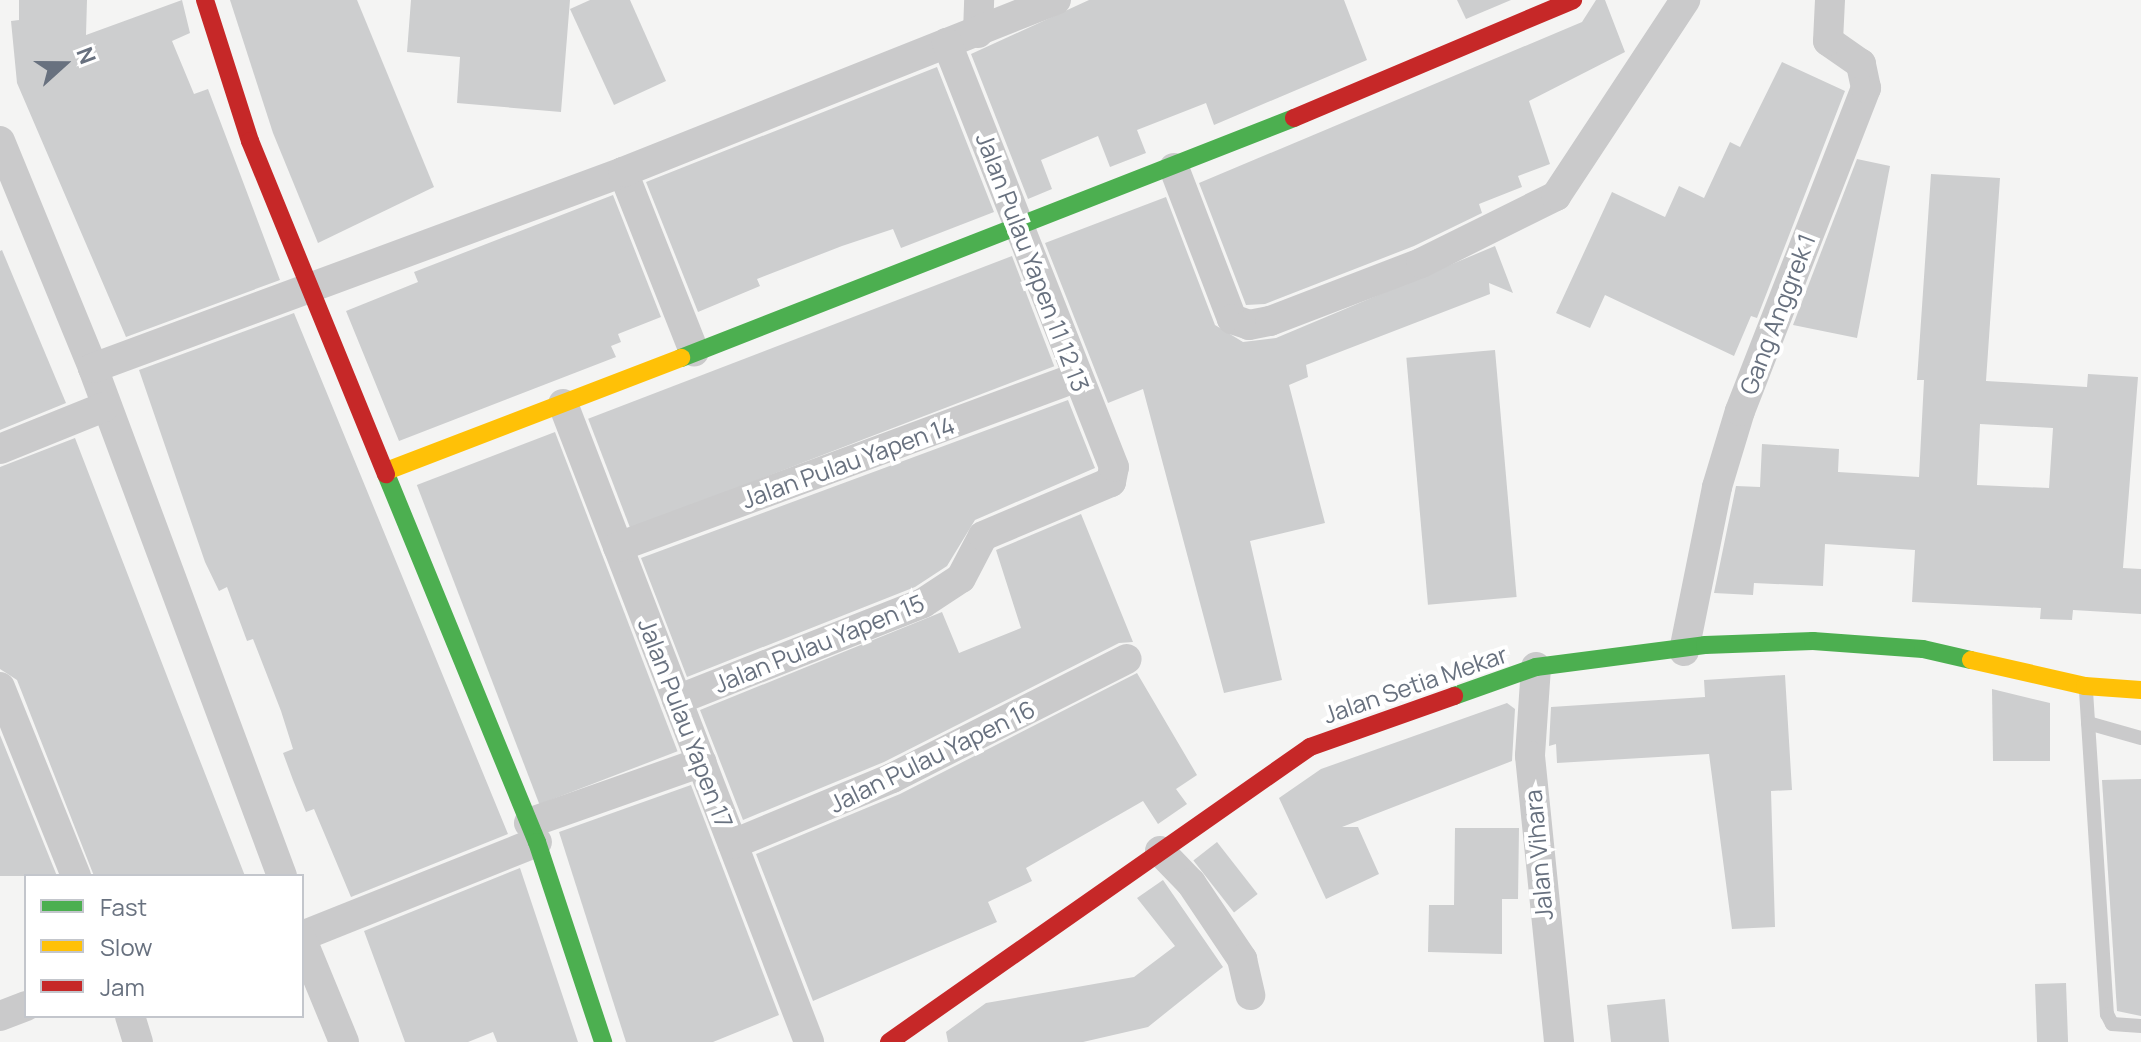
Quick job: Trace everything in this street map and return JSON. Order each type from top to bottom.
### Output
[{"type":"street","points":[[205,0],[250,141],[314,286],[533,832],[603,1042]]},
{"type":"street","points":[[978,33],[979,0]]},
{"type":"street","points":[[93,368],[623,172],[1056,0]]},
{"type":"street","points":[[389,470],[1019,225],[1174,168],[1573,0]]},
{"type":"street","points":[[1174,168],[1232,319],[1249,325],[1270,321],[1421,263],[1556,196],[1685,0]]},
{"type":"street","name":"Gang Anggrek 1","points":[[1684,651],[1710,518],[1740,411],[1866,88],[1861,64],[1828,41],[1830,0]]},
{"type":"street","name":"Jalan Pulau Yapen 11 12 13","points":[[947,43],[1114,467],[1111,482]]},
{"type":"street","points":[[0,141],[93,368],[104,407],[281,874]]},
{"type":"street","points":[[623,172],[694,351]]},
{"type":"street","name":"Jalan Pulau Yapen 14","points":[[618,547],[1078,377]]},
{"type":"street","name":"Jalan Pulau Yapen 17","points":[[563,404],[809,1042]]},
{"type":"street","points":[[0,449],[104,407]]},
{"type":"street","name":"Jalan Pulau Yapen 15","points":[[677,700],[923,603],[961,578],[983,536],[1111,482]]},
{"type":"street","name":"Jalan Setia Mekar","points":[[889,1042],[929,1021],[1160,851],[1310,747],[1536,667],[1813,641],[1923,649],[2085,686],[2141,690]]},
{"type":"street","name":"Jalan Pulau Yapen 16","points":[[733,844],[892,778],[1127,659]]},
{"type":"street","name":"Jalan Vihara","points":[[1536,667],[1532,785],[1559,1042]]},
{"type":"street","points":[[0,687],[75,874]]},
{"type":"street","points":[[304,937],[533,832],[702,762]]},
{"type":"street","points":[[1160,851],[1235,948],[1250,995]]},
{"type":"street","points":[[304,943],[344,1042]]},
{"type":"street","points":[[0,1016],[24,1007]]},
{"type":"street","points":[[131,1018],[138,1042]]},
{"type":"lane","points":[[2085,686],[2107,1014],[2112,1024],[2141,1026]]},
{"type":"lane","points":[[2088,723],[2141,738]]},
{"type":"building","points":[[19,0],[87,0],[86,35],[182,0],[190,33],[172,41],[194,94],[208,89],[280,280],[126,337],[17,83],[11,21],[19,20]]},
{"type":"building","points":[[230,0],[357,0],[434,187],[318,243],[273,133]]},
{"type":"building","points":[[411,0],[570,0],[561,112],[457,103],[460,57],[407,52]]},
{"type":"building","points":[[590,0],[630,0],[666,81],[614,105],[570,9]]},
{"type":"building","points":[[1089,0],[1344,0],[1367,60],[1214,125],[1206,103],[1137,130],[1146,153],[1110,167],[1098,136],[1041,160],[1052,189],[1028,199],[971,54]]},
{"type":"building","points":[[1457,0],[1511,0],[1466,19]]},
{"type":"building","points":[[1596,0],[1605,0],[1625,52],[1529,101],[1550,164],[1518,176],[1522,187],[1479,204],[1482,213],[1414,246],[1265,304],[1246,305],[1199,183],[1582,22]]},
{"type":"building","points":[[1782,62],[1845,91],[1757,318],[1751,316],[1734,356],[1605,295],[1590,328],[1556,313],[1612,192],[1665,217],[1679,186],[1704,198],[1730,142],[1740,147]]},
{"type":"building","points":[[937,67],[994,212],[901,248],[893,229],[842,246],[757,279],[760,286],[698,312],[646,182]]},
{"type":"building","points":[[1857,159],[1890,166],[1857,338],[1793,325]]},
{"type":"building","points":[[1931,174],[2000,178],[1986,381],[2087,387],[2088,374],[2138,377],[2123,568],[2141,569],[2141,614],[2073,610],[2072,620],[2040,619],[2041,608],[1912,602],[1915,550],[1825,544],[1823,586],[1754,583],[1753,595],[1714,593],[1736,486],[1760,487],[1762,444],[1839,449],[1838,472],[1919,477],[1924,380],[1917,380]],"holes":[[[1980,424],[2053,428],[2049,488],[1977,485]]]},
{"type":"building","points":[[613,195],[661,317],[618,334],[621,342],[611,346],[616,357],[399,441],[346,311],[418,282],[414,272]]},
{"type":"building","points":[[1166,197],[1215,325],[1243,342],[1276,338],[1495,246],[1513,293],[1489,283],[1490,294],[1306,365],[1308,377],[1289,385],[1325,523],[1250,541],[1282,680],[1224,693],[1143,389],[1108,403],[1045,243]]},
{"type":"building","points":[[0,251],[66,403],[0,430]]},
{"type":"building","points":[[1012,256],[1054,366],[630,529],[588,419]]},
{"type":"building","points":[[294,313],[508,834],[351,897],[314,809],[306,812],[293,780],[283,753],[293,749],[253,639],[247,641],[227,587],[219,591],[205,562],[139,370]]},
{"type":"building","points":[[1495,350],[1517,597],[1428,605],[1406,358]]},
{"type":"building","points":[[1068,400],[1095,468],[975,520],[947,566],[915,587],[687,677],[641,558]]},
{"type":"building","points":[[555,432],[678,751],[539,804],[417,485]]},
{"type":"building","points":[[75,438],[244,874],[93,874],[17,680],[0,669],[0,467]]},
{"type":"building","points":[[1081,514],[1133,642],[1119,643],[884,762],[743,820],[700,710],[942,612],[959,653],[1021,628],[996,550]]},
{"type":"building","points":[[1137,673],[1197,775],[1176,789],[1187,804],[1158,824],[1143,801],[1026,868],[1032,881],[988,902],[997,922],[813,1001],[756,854],[900,794]]},
{"type":"building","points":[[1785,675],[1792,790],[1771,791],[1775,927],[1732,929],[1709,754],[1557,763],[1556,744],[1549,746],[1551,707],[1705,697],[1704,680]]},
{"type":"building","points":[[1992,689],[2050,703],[2050,761],[1993,761]]},
{"type":"building","points":[[1507,703],[1515,709],[1512,761],[1342,827],[1358,827],[1379,874],[1326,899],[1279,798],[1321,769]]},
{"type":"building","points":[[0,735],[56,874],[0,876]]},
{"type":"building","points":[[2141,779],[2141,1016],[2117,1011],[2102,780]]},
{"type":"building","points":[[691,785],[779,1015],[713,1042],[626,1042],[559,832]]},
{"type":"building","points":[[1455,828],[1519,828],[1518,899],[1502,899],[1502,954],[1428,952],[1429,905],[1454,905]]},
{"type":"building","points":[[1217,842],[1258,894],[1234,912],[1193,860]]},
{"type":"building","points":[[520,868],[578,1042],[497,1042],[493,1032],[468,1042],[405,1042],[364,931]]},
{"type":"building","points":[[1163,880],[1223,967],[1148,1027],[1083,1042],[948,1042],[946,1032],[986,1003],[1134,977],[1175,946],[1137,898]]},
{"type":"building","points":[[2066,983],[2068,1042],[2037,1042],[2035,984]]},
{"type":"building","points":[[1665,999],[1669,1042],[1611,1042],[1607,1005]]},
{"type":"traffic: fast","points":[[681,358],[1294,118]]},
{"type":"traffic: fast","points":[[386,474],[537,842],[603,1042]]},
{"type":"traffic: fast","points":[[1454,696],[1536,667],[1705,645],[1813,641],[1923,649],[1971,660]]},
{"type":"traffic: slow","points":[[389,470],[681,358]]},
{"type":"traffic: slow","points":[[1971,660],[2085,686],[2141,690]]},
{"type":"traffic: jam","points":[[205,0],[250,141],[386,474]]},
{"type":"traffic: jam","points":[[1294,118],[1573,0]]},
{"type":"traffic: jam","points":[[889,1042],[1310,747],[1454,696]]}]
